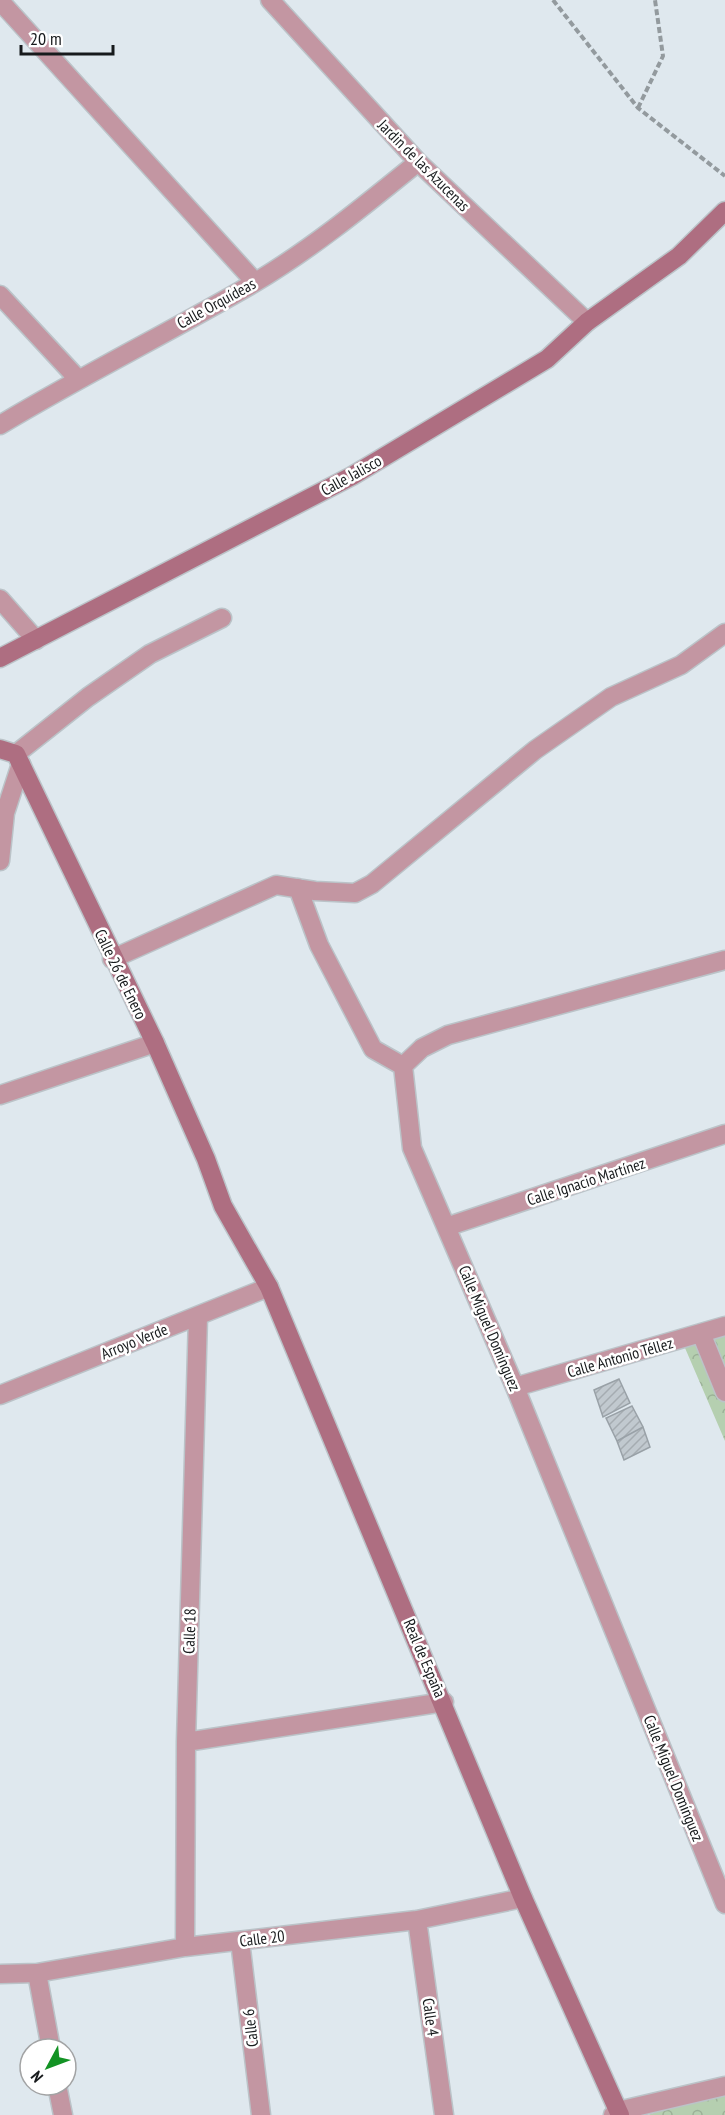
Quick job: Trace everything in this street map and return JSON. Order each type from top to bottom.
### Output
[{"type":"street","name":"Jardin de las Azucenas","points":[[270,0],[418,162],[587,322]]},
{"type":"street","points":[[0,1],[255,282]]},
{"type":"street","name":"Calle Orquídeas","points":[[0,425],[78,379],[255,282],[339,226],[418,162]]},
{"type":"street","name":"Calle Jalisco","points":[[0,658],[352,476],[547,359],[587,322],[680,256],[725,212]]},
{"type":"street","points":[[0,295],[78,379]]},
{"type":"street","points":[[0,599],[36,640]]},
{"type":"street","points":[[0,861],[11,754],[150,654],[222,618]]},
{"type":"street","points":[[112,959],[276,885],[355,893],[372,884],[534,750],[611,697],[681,665],[725,633]]},
{"type":"street","name":"Calle 26 de Enero","points":[[11,754],[155,1043],[206,1159],[223,1206]]},
{"type":"street","points":[[298,888],[319,945],[373,1049],[403,1066],[422,1047],[448,1035],[725,960]]},
{"type":"street","points":[[0,1095],[155,1043]]},
{"type":"street","name":"Calle Miguel Domínguez","points":[[403,1066],[412,1148],[515,1387],[725,1904]]},
{"type":"street","name":"Calle Ignacio Martínez","points":[[446,1227],[725,1134]]},
{"type":"street","name":"Real de España","points":[[223,1206],[269,1287],[444,1702],[523,1898],[617,2114]]},
{"type":"street","name":"Arroyo Verde","points":[[0,1395],[269,1287]]},
{"type":"street","name":"Calle 18","points":[[185,1947],[186,1742],[198,1316]]},
{"type":"street","name":"Calle Antonio Téllez","points":[[515,1387],[725,1326]]},
{"type":"street","points":[[701,1333],[725,1392]]},
{"type":"street","points":[[186,1742],[444,1702]]},
{"type":"street","name":"Calle 20","points":[[0,1974],[37,1973],[185,1947],[417,1920],[523,1898]]},
{"type":"street","name":"Calle 4","points":[[417,1920],[444,2115]]},
{"type":"street","name":"Calle 6","points":[[240,1941],[261,2115]]},
{"type":"street","points":[[37,1973],[49,2037]]},
{"type":"street","points":[[617,2114],[725,2086]]},
{"type":"street","points":[[59,2097],[63,2115]]},
{"type":"path","points":[[553,0],[638,108],[725,176]]},
{"type":"path","points":[[638,108],[663,56],[656,0]]},
{"type":"green space","points":[[725,1319],[725,1441],[679,1334]]},
{"type":"green space","points":[[725,2086],[725,2115],[648,2115]]},
{"type":"building","points":[[619,1379],[630,1403],[603,1417],[594,1390]]},
{"type":"building","points":[[632,1406],[643,1427],[617,1441],[606,1418]]},
{"type":"building","points":[[643,1427],[650,1447],[624,1460],[617,1441]]}]
